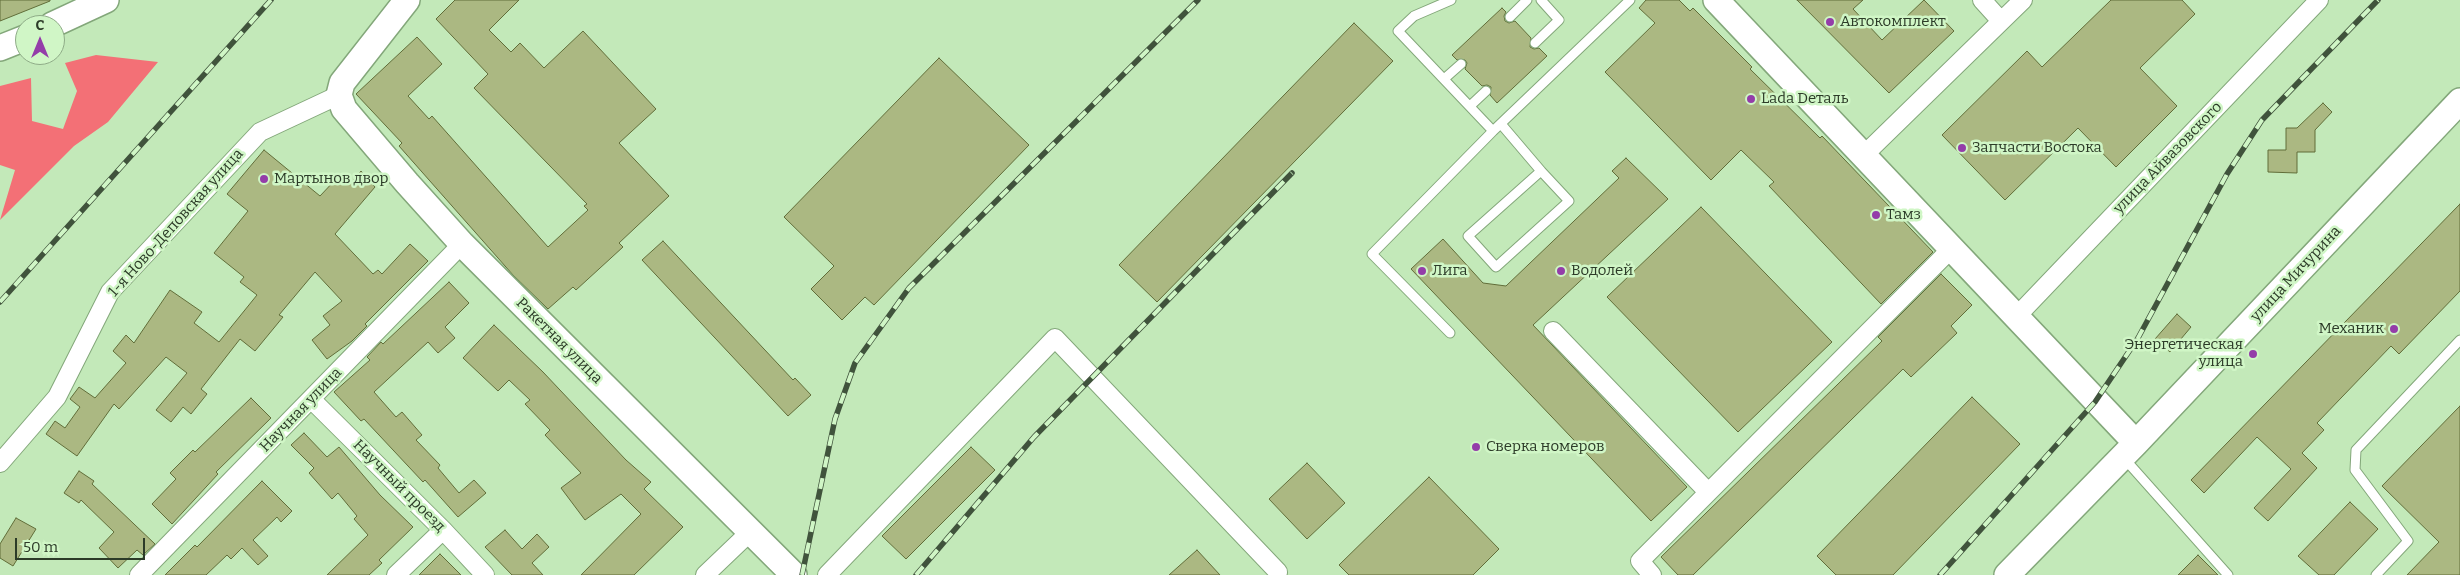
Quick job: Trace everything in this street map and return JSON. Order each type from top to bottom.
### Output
[{"type":"street","points":[[65,19],[106,0]]},
{"type":"street","points":[[339,95],[342,83],[349,71],[407,0]]},
{"type":"street","points":[[1716,0],[2017,316],[2129,450]]},
{"type":"street","points":[[1982,0],[2001,21]]},
{"type":"street","points":[[1864,155],[2023,0]]},
{"type":"street","name":"улица Айвазовского","points":[[2017,316],[2319,0]]},
{"type":"street","points":[[0,48],[15,42]]},
{"type":"street","name":"Ракетная улица","points":[[339,95],[344,109],[355,123],[462,244],[794,575]]},
{"type":"street","name":"1-я Ново-Деповская улица","points":[[0,463],[58,397],[110,292],[260,132],[339,95]]},
{"type":"street","name":"улица Мичурина","points":[[2007,575],[2129,450],[2460,101]]},
{"type":"street","name":"Научная улица","points":[[139,575],[462,244]]},
{"type":"street","points":[[1652,575],[1640,561],[1952,248]]},
{"type":"street","points":[[1553,331],[1708,492]]},
{"type":"street","points":[[827,575],[1055,338],[1278,572]]},
{"type":"street","name":"Научный проезд","points":[[311,399],[443,530],[484,575]]},
{"type":"street","points":[[396,575],[443,530]]},
{"type":"street","points":[[705,575],[750,532]]},
{"type":"lane","points":[[1451,0],[1414,16],[1398,31],[1493,131]]},
{"type":"lane","points":[[1510,17],[1527,0]]},
{"type":"lane","points":[[1535,43],[1559,20],[1541,0]]},
{"type":"lane","points":[[1450,333],[1372,254],[1493,131],[1630,0]]},
{"type":"lane","points":[[1444,79],[1461,64]]},
{"type":"lane","points":[[1470,106],[1486,91]]},
{"type":"lane","points":[[1501,124],[1569,201],[1496,267],[1468,236],[1541,171]]},
{"type":"lane","points":[[2376,575],[2408,541],[2355,470],[2356,450],[2460,340]]},
{"type":"lane","points":[[2129,450],[2228,575]]},
{"type":"shaded area","points":[[96,55],[158,62],[108,122],[74,146],[0,220],[15,170],[0,165],[0,86],[31,78],[32,121],[63,129],[77,91],[65,63]]},
{"type":"building","points":[[0,0],[50,0],[50,1],[0,21]]},
{"type":"building","points":[[455,0],[519,0],[489,30],[511,52],[520,43],[544,68],[583,31],[656,109],[619,143],[669,196],[619,243],[623,247],[576,290],[573,287],[548,309],[513,275],[399,146],[402,143],[356,94],[417,37],[442,64],[408,96],[429,119],[432,116],[548,247],[588,210],[584,206],[587,204],[474,88],[488,74],[436,19]]},
{"type":"building","points":[[1646,0],[1679,0],[1690,11],[1693,8],[1752,67],[1750,69],[1820,138],[1822,136],[1933,252],[1881,304],[1769,186],[1774,182],[1741,150],[1711,180],[1605,72],[1655,23],[1639,8]]},
{"type":"building","points":[[1797,0],[1863,0],[1853,9],[1882,40],[1924,0],[1954,31],[1889,93]]},
{"type":"building","points":[[2111,0],[2182,0],[2195,14],[2140,68],[2177,106],[2116,167],[2078,128],[2005,200],[1942,135],[2027,51],[2042,67]]},
{"type":"building","points":[[1502,8],[1506,12],[1504,16],[1505,21],[1509,23],[1515,21],[1531,38],[1530,47],[1534,49],[1539,48],[1547,56],[1497,103],[1490,95],[1491,87],[1487,85],[1482,86],[1465,69],[1467,63],[1465,60],[1457,60],[1452,55]]},
{"type":"building","points":[[1354,23],[1393,61],[1157,302],[1119,265]]},
{"type":"building","points":[[939,58],[1029,145],[874,305],[865,297],[842,320],[811,289],[834,266],[784,217]]},
{"type":"building","points":[[2323,103],[2332,112],[2315,130],[2315,152],[2297,152],[2297,173],[2268,172],[2268,150],[2286,150],[2286,128],[2297,128]]},
{"type":"building","points":[[264,150],[320,196],[336,179],[350,184],[361,171],[375,187],[335,234],[373,274],[378,270],[382,274],[410,244],[428,261],[365,324],[367,326],[352,341],[327,359],[312,340],[330,325],[323,316],[342,301],[315,272],[279,315],[283,317],[255,351],[240,339],[201,389],[207,394],[191,414],[183,407],[171,422],[156,410],[187,373],[166,357],[119,409],[114,404],[77,456],[46,434],[55,421],[65,428],[80,407],[70,399],[79,387],[95,398],[126,363],[113,351],[126,335],[134,343],[170,290],[202,312],[194,323],[219,342],[257,295],[240,282],[244,277],[214,253],[248,211],[227,194]]},
{"type":"building","points":[[1626,158],[1668,199],[1533,325],[1687,487],[1651,521],[1411,269],[1443,239],[1483,283],[1506,286],[1619,178],[1612,171]]},
{"type":"building","points":[[2460,204],[2460,291],[2399,354],[2391,346],[2317,423],[2324,430],[2302,453],[2317,468],[2268,521],[2254,508],[2291,469],[2257,437],[2204,493],[2191,480]]},
{"type":"building","points":[[1701,207],[1832,342],[1738,432],[1607,297]]},
{"type":"building","points":[[663,241],[793,380],[795,378],[811,395],[788,416],[642,260]]},
{"type":"building","points":[[1941,274],[1972,305],[1951,326],[1957,333],[1911,377],[1903,369],[1693,575],[1678,575],[1661,557],[1882,341],[1878,337]]},
{"type":"building","points":[[449,282],[469,303],[445,327],[455,338],[438,353],[428,342],[374,392],[396,417],[402,412],[422,435],[416,440],[440,465],[438,468],[459,493],[474,480],[486,493],[458,517],[425,480],[423,482],[364,419],[361,421],[334,392],[370,360],[367,357],[381,342],[383,344]]},
{"type":"building","points":[[2177,314],[2191,327],[2170,352],[2155,339]]},
{"type":"building","points":[[494,325],[543,372],[626,460],[651,482],[644,489],[683,527],[634,575],[581,575],[641,514],[621,494],[585,520],[561,488],[581,473],[545,435],[550,430],[525,404],[530,400],[509,380],[498,391],[463,358]]},
{"type":"building","points":[[1972,397],[2020,444],[1893,575],[1836,575],[1817,556]]},
{"type":"building","points":[[251,398],[271,418],[216,472],[218,474],[172,524],[152,504],[176,479],[170,473],[193,450],[195,452]]},
{"type":"building","points":[[2460,406],[2460,575],[2407,575],[2439,542],[2382,486]]},
{"type":"building","points":[[304,433],[327,457],[339,447],[380,495],[413,527],[379,560],[382,563],[369,575],[327,575],[368,535],[354,519],[357,516],[338,493],[332,499],[309,473],[314,468],[291,445]]},
{"type":"building","points":[[971,447],[995,470],[906,559],[882,536]]},
{"type":"building","points":[[1307,463],[1345,503],[1307,539],[1269,499]]},
{"type":"building","points":[[79,471],[94,481],[92,484],[155,544],[143,555],[137,550],[118,568],[99,548],[114,532],[81,500],[79,503],[64,493]]},
{"type":"building","points":[[1429,477],[1499,549],[1473,575],[1349,575],[1339,565]]},
{"type":"building","points":[[262,481],[292,511],[281,522],[277,517],[253,540],[268,556],[258,565],[242,548],[231,559],[227,555],[206,575],[165,575],[195,545],[197,547]]},
{"type":"building","points":[[2350,502],[2378,529],[2334,575],[2319,575],[2298,556]]},
{"type":"building","points":[[16,518],[36,529],[13,566],[0,558],[0,544]]},
{"type":"building","points":[[505,530],[522,549],[537,534],[549,547],[532,563],[543,575],[512,575],[485,547]]},
{"type":"building","points":[[1197,550],[1220,575],[1169,575]]},
{"type":"building","points":[[440,554],[461,575],[419,575]]},
{"type":"building","points":[[2198,555],[2218,575],[2178,575]]},
{"type":"railway","points":[[0,302],[271,0]]},
{"type":"railway","points":[[802,575],[835,419],[855,363],[909,288],[1198,0]]},
{"type":"railway","points":[[1940,575],[2095,402],[2138,338],[2227,174],[2262,120],[2378,0]]},
{"type":"railway","points":[[916,575],[1034,437],[1292,173]]},
{"type":"place","name":"Автокомплект","points":[[1830,22]]},
{"type":"place","name":"Lada Dеталь","points":[[1751,99]]},
{"type":"place","name":"Запчасти Востока","points":[[1962,148]]},
{"type":"place","name":"Мартынов двор","points":[[264,179]]},
{"type":"place","name":"Тамз","points":[[1876,215]]},
{"type":"place","name":"Лига","points":[[1422,271]]},
{"type":"place","name":"Водолей","points":[[1561,271]]},
{"type":"place","name":"Механик","points":[[2394,329]]},
{"type":"place","name":"Энергетическая улица","points":[[2253,354]]},
{"type":"place","name":"Сверка номеров","points":[[1476,447]]}]
